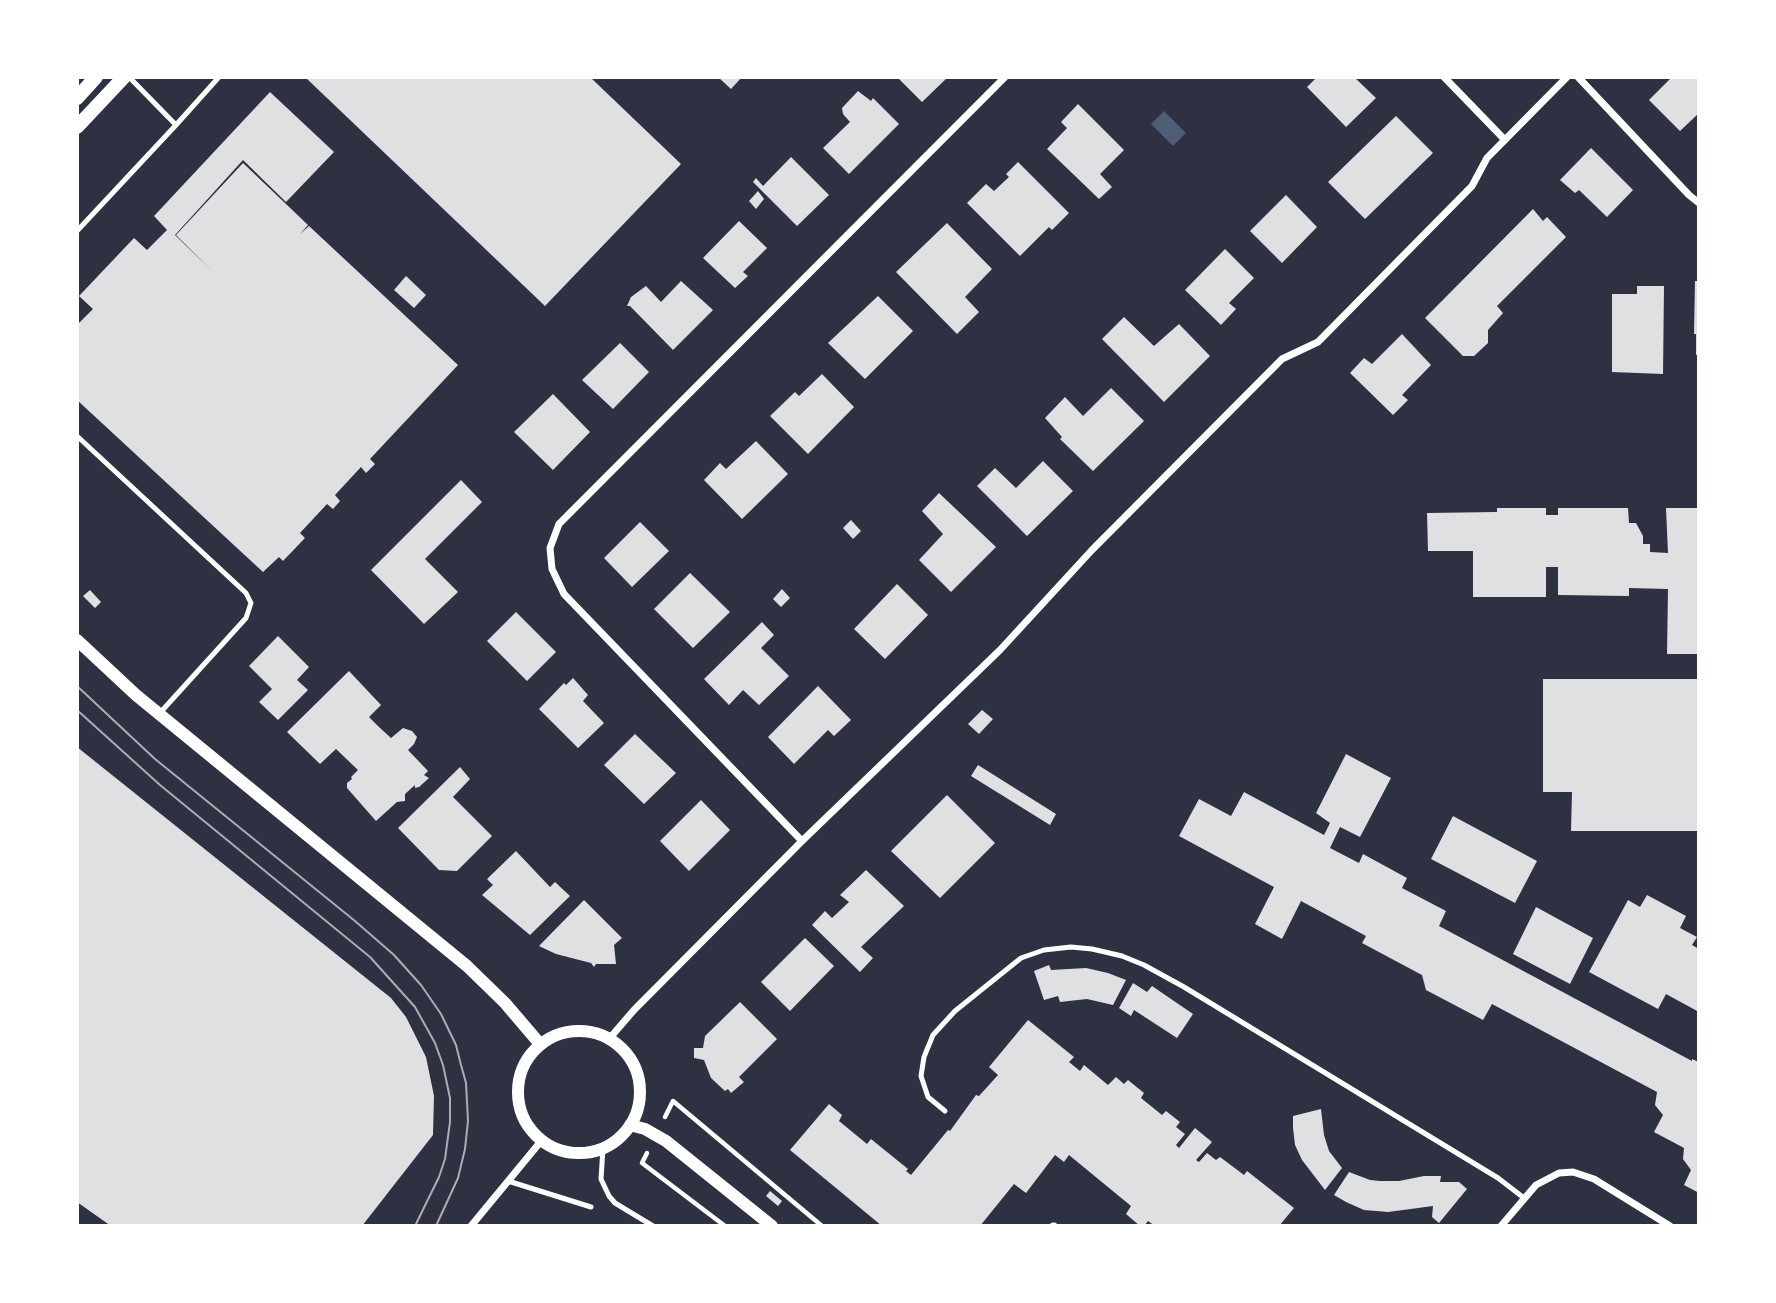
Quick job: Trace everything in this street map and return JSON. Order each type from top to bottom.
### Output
[{"type":"main road","points":[[77,98],[96,77]]},
{"type":"main road","points":[[77,127],[126,77]]},
{"type":"street","points":[[802,841],[564,594],[552,569],[550,548],[559,524],[1005,77]]},
{"type":"street","points":[[1444,77],[1504,140]]},
{"type":"street","points":[[610,1039],[634,1010],[802,841],[1000,650],[1092,550],[1282,359],[1318,342],[1472,186],[1487,158],[1567,77]]},
{"type":"street","points":[[1578,77],[1699,203]]},
{"type":"street","points":[[77,640],[159,714],[467,966],[505,1003],[540,1044]]},
{"type":"street","points":[[579,1031],[600,1034],[610,1039],[621,1047],[636,1070],[640,1098],[631,1125],[614,1142],[585,1153],[560,1150],[542,1140],[533,1132],[521,1111],[518,1087],[525,1063],[540,1044],[558,1034],[579,1031]]},
{"type":"street","points":[[631,1125],[645,1129],[666,1141],[772,1226]]},
{"type":"street","points":[[471,1226],[542,1140]]},
{"type":"street","points":[[1501,1226],[1536,1185],[1550,1176],[1573,1172],[1594,1179],[1670,1226]]},
{"type":"lane","points":[[126,77],[176,125]]},
{"type":"lane","points":[[77,231],[219,77]]},
{"type":"lane","points":[[77,436],[246,593],[251,603],[246,618],[159,714]]},
{"type":"lane","points":[[945,1111],[928,1097],[921,1076],[923,1057],[933,1035],[955,1011],[1021,958],[1044,950],[1071,947],[1092,949],[1133,960],[1184,987],[1498,1178],[1524,1198]]},
{"type":"lane","points":[[603,1148],[601,1179],[610,1196],[615,1203],[653,1226]]},
{"type":"lane","points":[[508,1181],[591,1207]]},
{"type":"path","points":[[668,1111],[673,1101],[822,1226]]},
{"type":"path","points":[[643,1161],[725,1226]]},
{"type":"water","points":[[1164,111],[1186,133],[1173,146],[1151,124]]},
{"type":"building","points":[[305,77],[590,77],[681,164],[545,306]]},
{"type":"building","points":[[718,77],[742,77],[731,89]]},
{"type":"building","points":[[897,77],[948,77],[922,102]]},
{"type":"building","points":[[1317,77],[1354,77],[1376,98],[1346,127],[1307,87]]},
{"type":"building","points":[[1672,77],[1699,77],[1699,113],[1680,131],[1649,100]]},
{"type":"building","points":[[858,91],[871,101],[873,98],[899,124],[849,174],[823,148],[850,122],[843,114],[842,108]]},
{"type":"building","points":[[270,92],[334,152],[286,202],[243,160],[175,235],[212,271],[176,235],[243,163],[308,225],[300,234],[309,226],[458,365],[370,459],[375,464],[366,473],[361,467],[335,495],[340,501],[333,509],[327,504],[300,533],[305,538],[283,561],[279,557],[263,572],[77,400],[77,325],[93,309],[79,296],[134,238],[147,250],[167,230],[154,216]]},
{"type":"building","points":[[1078,104],[1124,150],[1100,174],[1112,187],[1099,199],[1047,149],[1067,128],[1061,122]]},
{"type":"building","points":[[1396,116],[1433,153],[1365,219],[1328,182]]},
{"type":"building","points":[[1591,148],[1633,190],[1607,217],[1579,190],[1575,193],[1560,180]]},
{"type":"building","points":[[791,157],[829,195],[797,226],[753,182],[756,178],[763,186]]},
{"type":"building","points":[[1018,162],[1069,213],[1052,230],[1049,227],[1020,256],[967,203],[986,184],[994,191],[1009,177],[1006,174]]},
{"type":"building","points":[[758,191],[764,199],[756,209],[749,201]]},
{"type":"building","points":[[1286,195],[1317,227],[1282,263],[1250,231]]},
{"type":"building","points":[[1533,209],[1543,221],[1547,217],[1566,237],[1497,306],[1503,313],[1488,330],[1488,343],[1474,356],[1463,356],[1425,318]]},
{"type":"building","points":[[739,221],[767,248],[743,272],[748,276],[735,288],[703,258]]},
{"type":"building","points":[[947,223],[992,269],[965,297],[979,312],[957,334],[896,272]]},
{"type":"building","points":[[1225,249],[1254,278],[1229,303],[1236,309],[1221,325],[1185,290]]},
{"type":"building","points":[[406,276],[426,295],[414,308],[394,290]]},
{"type":"building","points":[[681,281],[713,310],[673,350],[627,306],[631,297],[646,286],[661,302]]},
{"type":"building","points":[[1695,281],[1699,281],[1699,355],[1696,355],[1694,334]]},
{"type":"building","points":[[1637,286],[1664,286],[1663,374],[1612,372],[1612,294],[1637,294]]},
{"type":"building","points":[[878,296],[913,331],[865,379],[828,343]]},
{"type":"building","points":[[1124,317],[1154,346],[1179,324],[1210,356],[1164,402],[1102,339]]},
{"type":"building","points":[[1402,334],[1431,365],[1402,395],[1408,400],[1393,415],[1350,373],[1364,358],[1372,364]]},
{"type":"building","points":[[620,343],[649,372],[613,409],[582,380]]},
{"type":"building","points":[[822,374],[854,407],[808,454],[770,416],[795,392],[799,396]]},
{"type":"building","points":[[1111,388],[1144,421],[1093,471],[1060,439],[1062,437],[1045,418],[1065,397],[1083,416]]},
{"type":"building","points":[[553,394],[590,432],[553,470],[514,432]]},
{"type":"building","points":[[756,441],[788,474],[742,519],[704,480],[720,463],[726,469]]},
{"type":"building","points":[[1043,461],[1073,491],[1027,536],[977,486],[995,468],[1016,488]]},
{"type":"building","points":[[461,480],[482,502],[425,559],[458,592],[424,624],[371,570]]},
{"type":"building","points":[[939,493],[996,547],[951,592],[919,560],[943,534],[922,511]]},
{"type":"building","points":[[1497,508],[1546,508],[1546,515],[1558,515],[1558,508],[1628,508],[1629,523],[1636,523],[1643,536],[1643,544],[1650,544],[1650,552],[1668,553],[1666,508],[1699,508],[1699,654],[1667,654],[1668,589],[1629,588],[1629,596],[1558,595],[1558,567],[1546,567],[1546,597],[1473,597],[1473,551],[1428,551],[1427,513],[1497,512]]},
{"type":"building","points":[[851,520],[861,531],[853,539],[843,528]]},
{"type":"building","points":[[640,522],[669,551],[632,587],[604,558]]},
{"type":"building","points":[[690,573],[730,612],[693,648],[654,609]]},
{"type":"building","points":[[897,584],[928,615],[885,659],[854,629]]},
{"type":"building","points":[[782,589],[790,598],[781,607],[773,599]]},
{"type":"building","points":[[90,590],[101,602],[95,608],[83,596]]},
{"type":"building","points":[[516,612],[556,652],[527,681],[487,641]]},
{"type":"building","points":[[762,622],[774,635],[761,648],[789,676],[759,705],[743,690],[729,705],[704,679]]},
{"type":"building","points":[[278,636],[309,667],[297,680],[308,690],[278,720],[259,702],[272,689],[249,666]]},
{"type":"building","points":[[349,671],[381,705],[369,717],[391,738],[403,728],[412,731],[417,737],[408,750],[428,771],[424,775],[429,778],[419,787],[415,788],[415,785],[405,794],[405,801],[397,802],[376,821],[347,788],[347,783],[358,770],[336,749],[320,764],[287,732]]},
{"type":"building","points":[[573,678],[588,695],[583,701],[604,723],[578,748],[539,709],[564,683],[566,685]]},
{"type":"building","points":[[1543,679],[1699,679],[1699,831],[1571,831],[1572,792],[1543,792]]},
{"type":"building","points":[[818,686],[851,720],[834,736],[828,730],[794,764],[768,737]]},
{"type":"building","points":[[982,710],[993,719],[979,734],[968,724]]},
{"type":"building","points":[[635,734],[676,773],[644,804],[604,765]]},
{"type":"building","points":[[77,747],[391,998],[406,1017],[426,1057],[434,1096],[433,1135],[362,1226],[111,1226],[77,1202]]},
{"type":"building","points":[[1346,754],[1391,778],[1360,837],[1340,827],[1330,848],[1359,863],[1363,854],[1407,878],[1402,888],[1446,911],[1439,926],[1692,1061],[1699,1062],[1699,1193],[1684,1185],[1691,1170],[1683,1159],[1684,1148],[1654,1132],[1663,1115],[1655,1105],[1657,1092],[1492,1004],[1483,1020],[1426,990],[1422,975],[1362,943],[1366,936],[1301,901],[1282,939],[1255,924],[1274,887],[1179,836],[1199,799],[1231,816],[1244,792],[1324,835],[1330,823],[1316,813]]},
{"type":"building","points":[[978,765],[1056,814],[1050,825],[971,776]]},
{"type":"building","points":[[460,767],[470,779],[453,797],[492,836],[457,871],[439,870],[398,828]]},
{"type":"building","points":[[947,795],[995,843],[940,898],[891,851]]},
{"type":"building","points":[[701,800],[730,830],[689,871],[660,841]]},
{"type":"building","points":[[1453,816],[1537,861],[1515,903],[1431,859]]},
{"type":"building","points":[[516,851],[550,887],[555,882],[570,896],[530,935],[482,895],[493,885],[487,879]]},
{"type":"building","points":[[866,870],[904,906],[861,947],[873,958],[860,972],[812,925],[825,911],[832,918],[849,902],[840,895]]},
{"type":"building","points":[[1647,895],[1686,916],[1680,928],[1697,937],[1692,945],[1699,949],[1699,1012],[1666,994],[1658,1009],[1589,972],[1628,900],[1640,907]]},
{"type":"building","points":[[584,900],[622,938],[614,945],[616,964],[596,964],[594,967],[591,963],[556,954],[539,946]]},
{"type":"building","points":[[1536,907],[1593,938],[1570,984],[1513,954]]},
{"type":"building","points":[[805,938],[834,966],[790,1011],[761,982]]},
{"type":"building","points":[[1049,965],[1051,970],[1086,968],[1126,980],[1113,1005],[1087,999],[1060,1002],[1058,996],[1044,1000],[1034,971]]},
{"type":"building","points":[[1133,983],[1147,992],[1152,986],[1193,1014],[1177,1038],[1134,1010],[1131,1016],[1119,1008]]},
{"type":"building","points":[[740,1002],[777,1039],[739,1077],[744,1082],[731,1093],[711,1078],[704,1060],[694,1058],[694,1048],[703,1048],[705,1036]]},
{"type":"building","points":[[1028,1020],[1074,1057],[1069,1062],[1080,1071],[1084,1065],[1108,1085],[1116,1077],[1124,1084],[1128,1080],[1144,1093],[1141,1098],[1162,1115],[1166,1111],[1180,1122],[1176,1127],[1185,1134],[1176,1145],[1179,1148],[1195,1128],[1212,1142],[1196,1160],[1199,1162],[1207,1153],[1216,1160],[1220,1157],[1244,1175],[1247,1171],[1294,1208],[1279,1226],[1155,1226],[1148,1221],[1144,1226],[1140,1226],[1126,1214],[1131,1206],[1069,1155],[1064,1162],[1055,1155],[1026,1193],[1014,1184],[980,1226],[882,1226],[790,1150],[829,1104],[842,1115],[839,1121],[867,1144],[871,1139],[908,1169],[906,1171],[911,1175],[948,1130],[950,1131],[976,1095],[979,1096],[998,1075],[989,1067]]},
{"type":"building","points":[[1321,1109],[1329,1151],[1342,1168],[1325,1190],[1302,1160],[1295,1145],[1293,1128],[1293,1116]]},
{"type":"building","points":[[1349,1172],[1380,1181],[1441,1176],[1440,1182],[1459,1182],[1467,1189],[1439,1223],[1432,1217],[1433,1206],[1388,1212],[1364,1210],[1346,1202],[1334,1195]]},
{"type":"building","points":[[770,1191],[782,1201],[778,1206],[766,1196]]},
{"type":"tram line","points":[[77,686],[155,759],[394,955],[421,985],[441,1014],[456,1045],[466,1083],[468,1121],[458,1178],[436,1226]]},
{"type":"tram line","points":[[77,710],[160,785],[370,957],[415,1007],[435,1043],[450,1098],[445,1159],[415,1226]]}]
